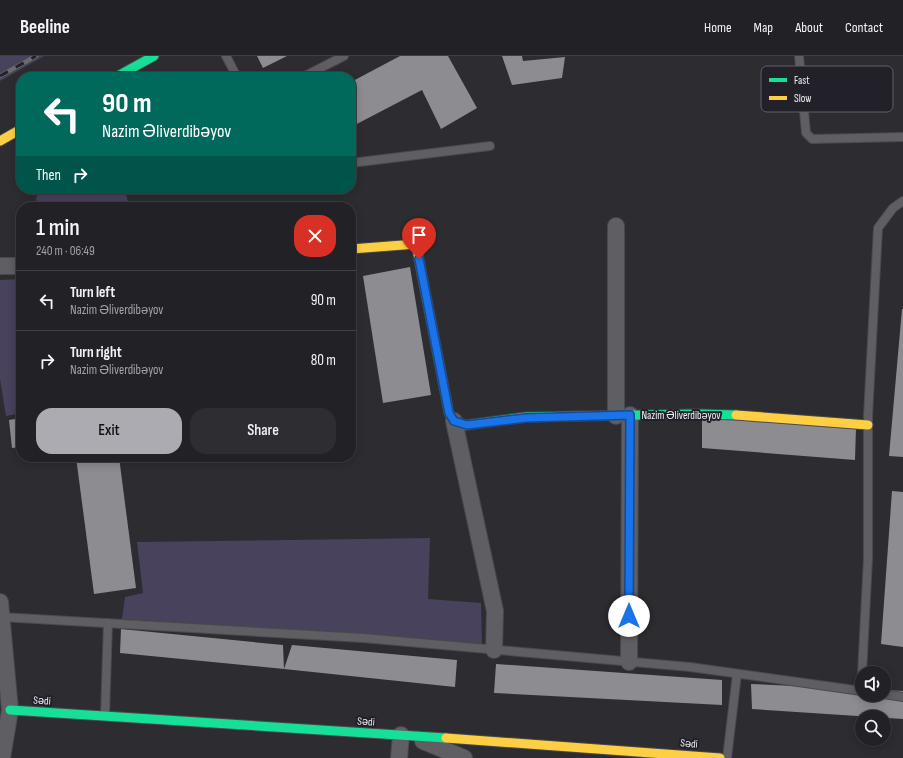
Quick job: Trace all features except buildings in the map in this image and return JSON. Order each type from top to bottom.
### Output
[{"type":"street","points":[[125,72],[154,56]]},
{"type":"street","points":[[0,141],[16,132]]},
{"type":"street","points":[[616,226],[623,416],[629,662]]},
{"type":"street","points":[[356,249],[416,244],[449,413],[454,421],[495,611],[494,650]]},
{"type":"street","points":[[0,266],[16,266]]},
{"type":"street","name":"Nazim Əliverdibəyov","points":[[454,421],[467,425],[526,418],[698,414],[742,415],[868,425]]},
{"type":"street","points":[[1,609],[5,709],[2,758]]},
{"type":"street","name":"Sədi","points":[[5,709],[607,749],[720,758]]},
{"type":"street","points":[[399,758],[407,736],[464,758]]},
{"type":"lane","points":[[226,56],[234,72]]},
{"type":"lane","points":[[313,72],[344,56]]},
{"type":"lane","points":[[799,56],[800,66]]},
{"type":"lane","points":[[804,112],[806,133],[812,139],[903,137]]},
{"type":"lane","points":[[356,162],[490,146]]},
{"type":"lane","points":[[862,666],[868,559],[868,425],[878,228],[893,208],[903,201]]},
{"type":"lane","points":[[1,609],[108,623],[363,638],[690,667],[855,690]]},
{"type":"lane","points":[[105,716],[108,623]]},
{"type":"lane","points":[[727,758],[737,674]]},
{"type":"lane","points":[[891,695],[903,697]]},
{"type":"shaded area","points":[[0,56],[44,56],[0,81]]},
{"type":"shaded area","points":[[38,194],[126,194],[128,202],[37,202],[36,198]]},
{"type":"shaded area","points":[[16,279],[16,414],[6,416],[0,379],[0,280]]},
{"type":"shaded area","points":[[430,538],[428,599],[481,603],[482,645],[122,619],[125,597],[143,593],[137,542]]},
{"type":"railway","points":[[0,76],[36,56]]},
{"type":"traffic: fast","points":[[125,72],[154,56]]},
{"type":"traffic: fast","points":[[466,425],[526,417],[698,414],[736,415]]},
{"type":"traffic: fast","points":[[10,710],[446,738]]},
{"type":"traffic: slow","points":[[0,141],[16,132]]},
{"type":"traffic: slow","points":[[356,249],[416,244],[449,413],[454,421],[466,425]]},
{"type":"traffic: slow","points":[[736,415],[868,425]]},
{"type":"traffic: slow","points":[[446,738],[720,758]]},
{"type":"route","points":[[419,259],[449,413],[454,421],[467,425],[526,418],[630,415],[629,616]]}]
